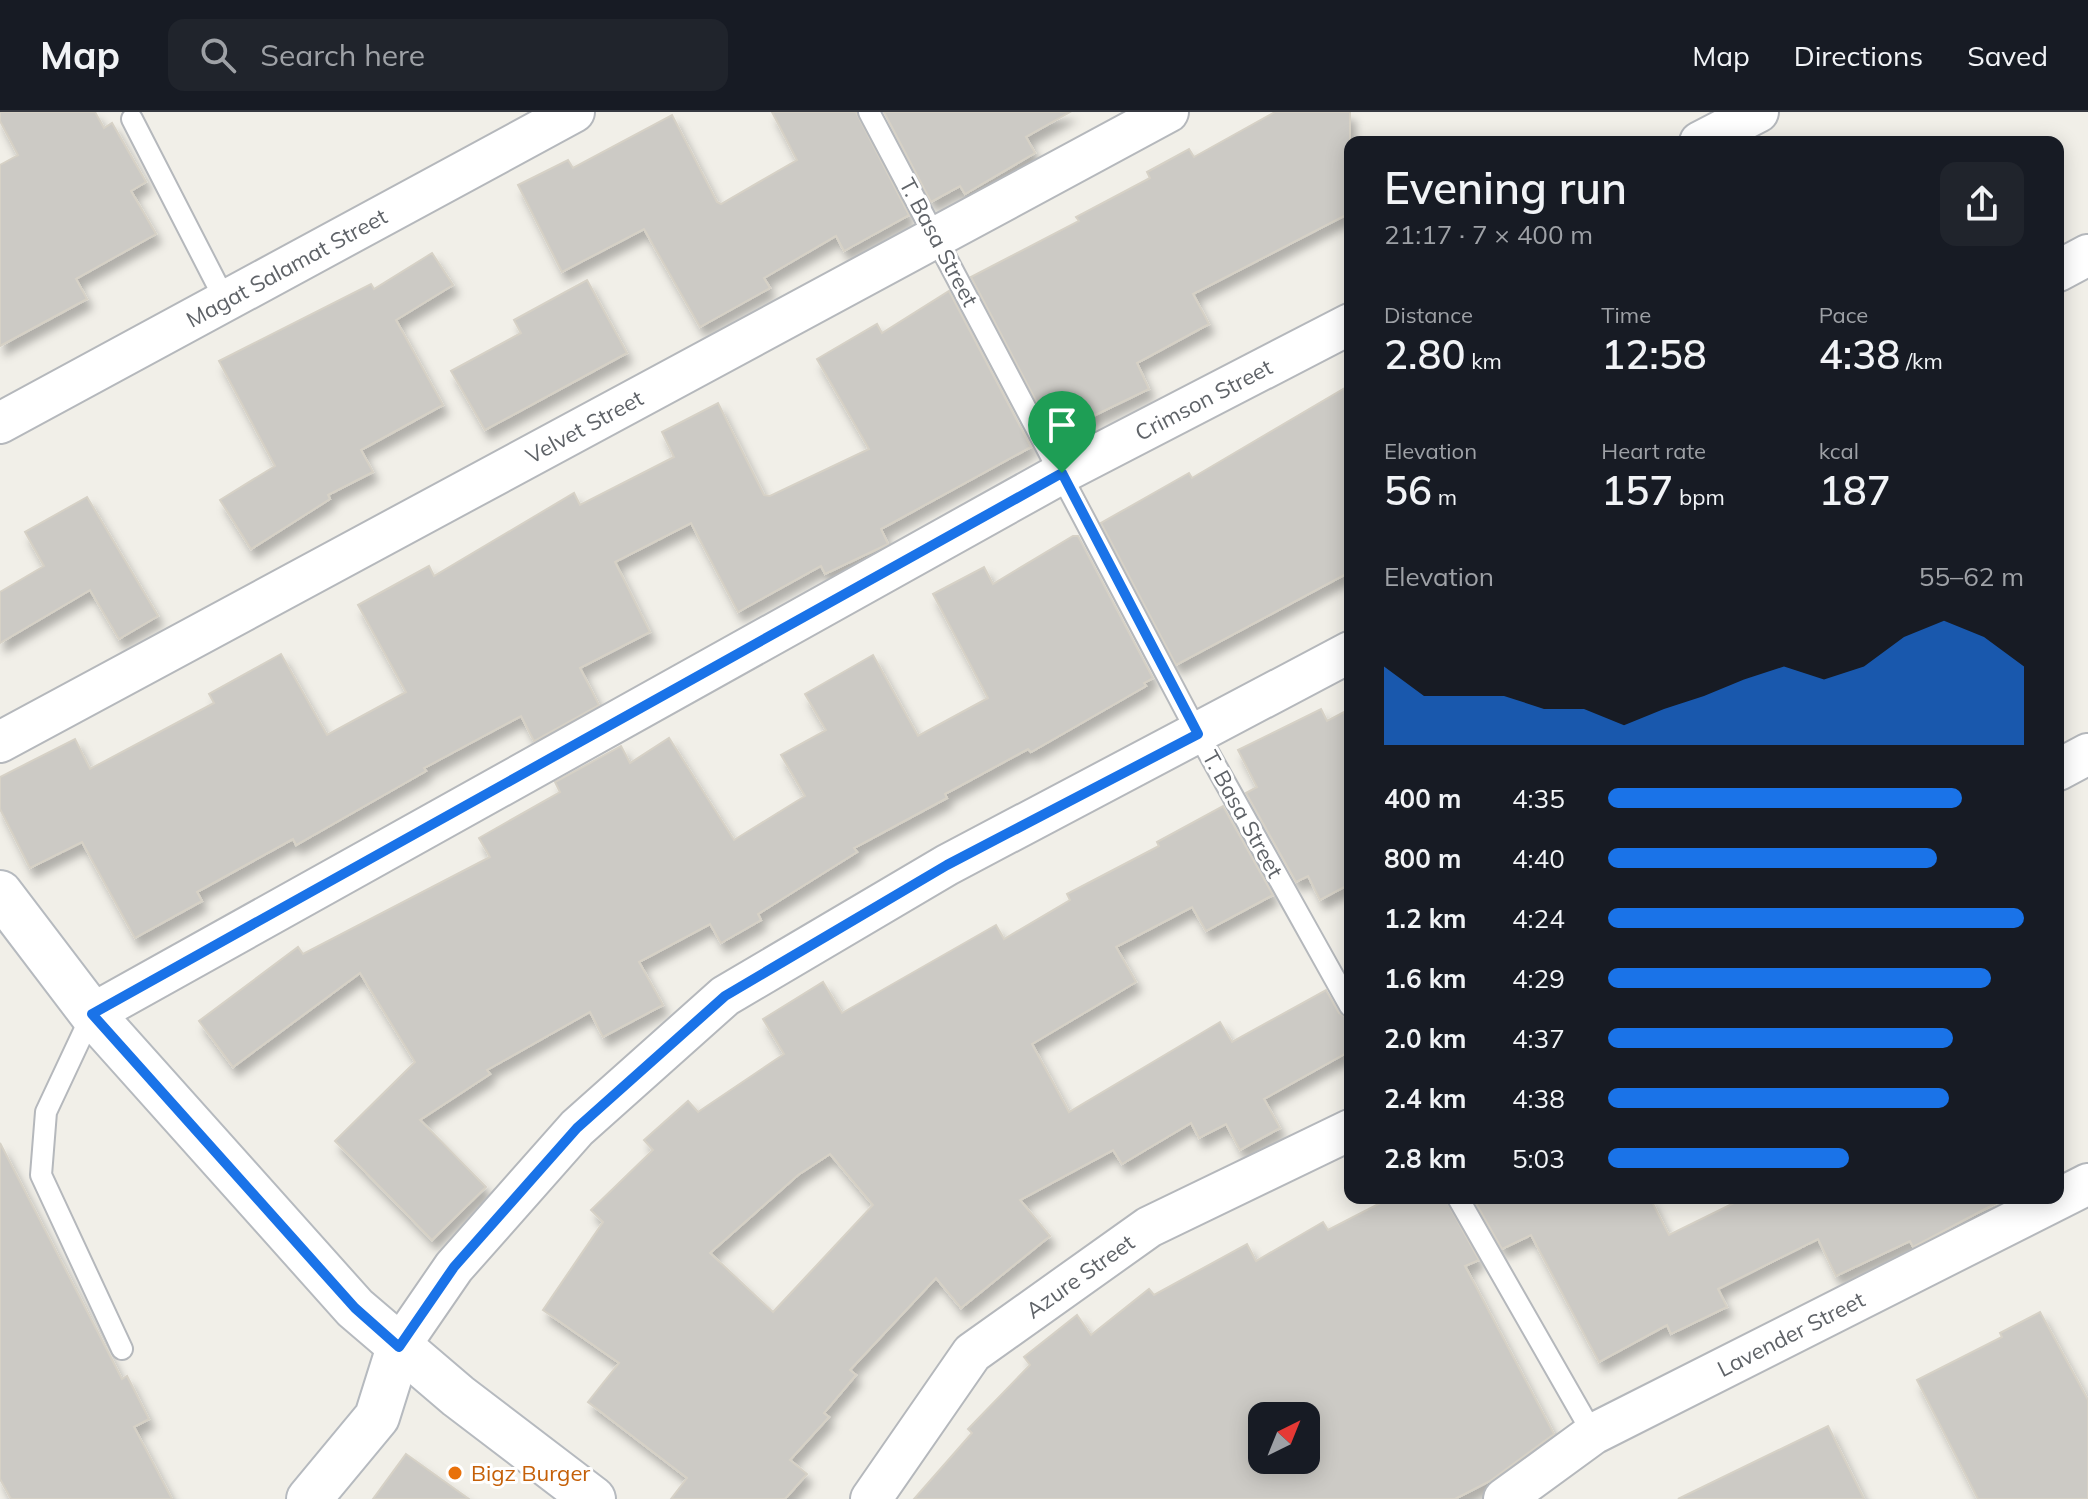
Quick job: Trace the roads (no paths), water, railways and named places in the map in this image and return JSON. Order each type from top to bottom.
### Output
[{"type":"street","name":"Magat Salamat Street","points":[[0,423],[574,112]]},
{"type":"street","name":"Velvet Street","points":[[0,742],[1168,112]]},
{"type":"street","points":[[1712,136],[1758,112]]},
{"type":"street","points":[[2064,268],[2088,255]]},
{"type":"street","name":"Crimson Street","points":[[92,1014],[1062,473],[1344,327]]},
{"type":"street","points":[[309,1499],[377,1417],[399,1347],[454,1267],[577,1128],[725,996],[947,865],[1344,655]]},
{"type":"street","points":[[2064,767],[2088,754]]},
{"type":"street","points":[[0,893],[92,1014],[355,1308],[568,1491]]},
{"type":"street","name":"Azure Street","points":[[871,1499],[972,1353],[1149,1227],[1344,1133]]},
{"type":"street","name":"Lavender Street","points":[[2064,1196],[2088,1184]]},
{"type":"street","name":"Lavender Street","points":[[1504,1499],[1593,1434],[2048,1204]]},
{"type":"lane","name":"T. Basa Street","points":[[869,112],[1198,734],[1344,995]]},
{"type":"lane","points":[[132,119],[225,300]]},
{"type":"lane","points":[[92,1014],[46,1112],[41,1175],[122,1349]]},
{"type":"lane","points":[[1461,1204],[1593,1434]]},
{"type":"place","name":"Bigz Burger","points":[[455,1473]]}]
